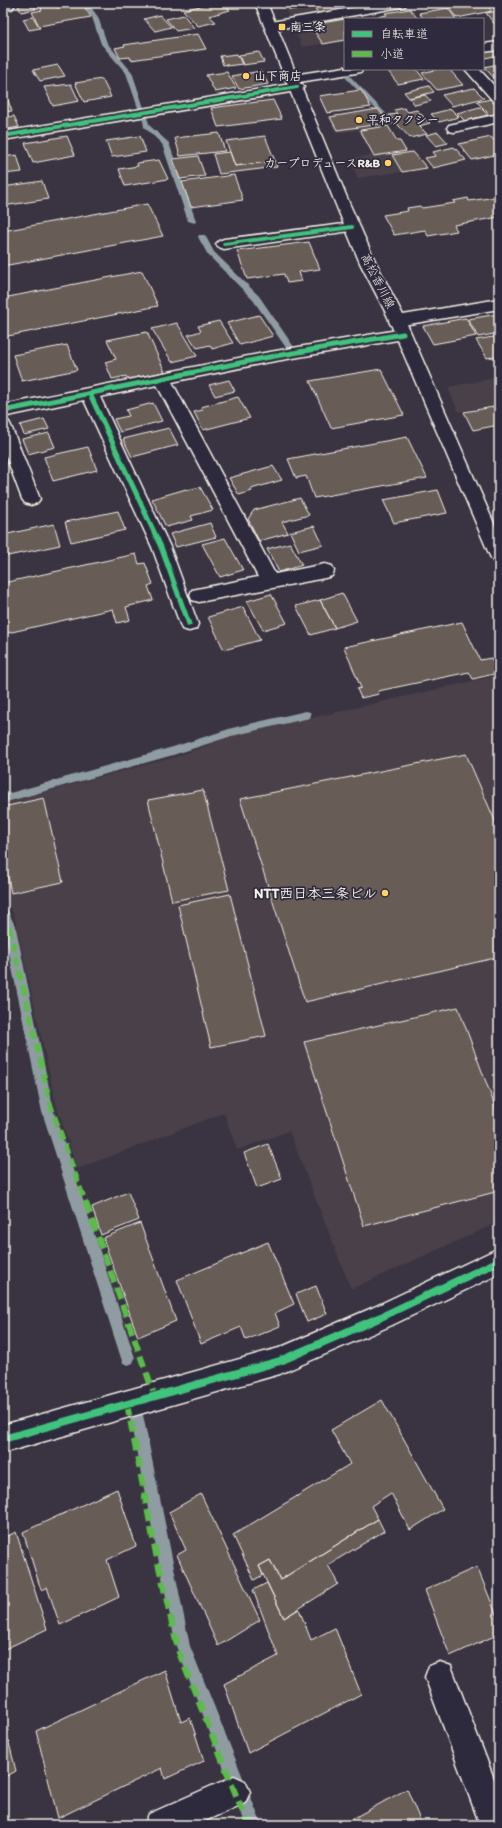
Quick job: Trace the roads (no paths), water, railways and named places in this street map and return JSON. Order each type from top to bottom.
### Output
[{"type":"street","name":"高松香川線","points":[[261,3],[295,83],[352,227],[400,327],[499,556]]},
{"type":"street","points":[[271,26],[400,3]]},
{"type":"street","points":[[484,48],[499,46]]},
{"type":"street","points":[[3,136],[295,83],[352,70]]},
{"type":"street","points":[[473,70],[499,99]]},
{"type":"street","points":[[454,128],[499,118]]},
{"type":"street","points":[[224,244],[352,227]]},
{"type":"street","points":[[3,411],[163,380],[499,304]]},
{"type":"street","points":[[163,380],[270,582]]},
{"type":"street","points":[[90,394],[162,547],[189,624]]},
{"type":"street","points":[[3,426],[31,499]]},
{"type":"street","points":[[199,596],[326,571]]},
{"type":"street","points":[[3,1439],[280,1361],[381,1318],[499,1261]]},
{"type":"street","points":[[440,1677],[496,1825]]},
{"type":"street","points":[[160,1825],[234,1792]]},
{"type":"waterway","points":[[85,3],[95,17],[104,44],[129,72],[141,108]]},
{"type":"waterway","points":[[345,74],[393,124]]},
{"type":"waterway","points":[[144,116],[147,127],[165,143],[192,221]]},
{"type":"waterway","points":[[202,237],[211,253],[256,298],[292,350]]},
{"type":"waterway","points":[[3,799],[173,751],[232,732],[306,715]]},
{"type":"waterway","points":[[3,912],[10,928],[48,1112],[128,1358]]},
{"type":"waterway","points":[[136,1415],[183,1646],[254,1825]]},
{"type":"place","name":"南三条","points":[[282,27]]},
{"type":"place","name":"山下商店","points":[[246,76]]},
{"type":"place","name":"平和タクシー","points":[[359,120]]},
{"type":"place","name":"カープロデュースR&B","points":[[388,163]]},
{"type":"place","name":"NTT西日本三条ビル","points":[[385,893]]}]
